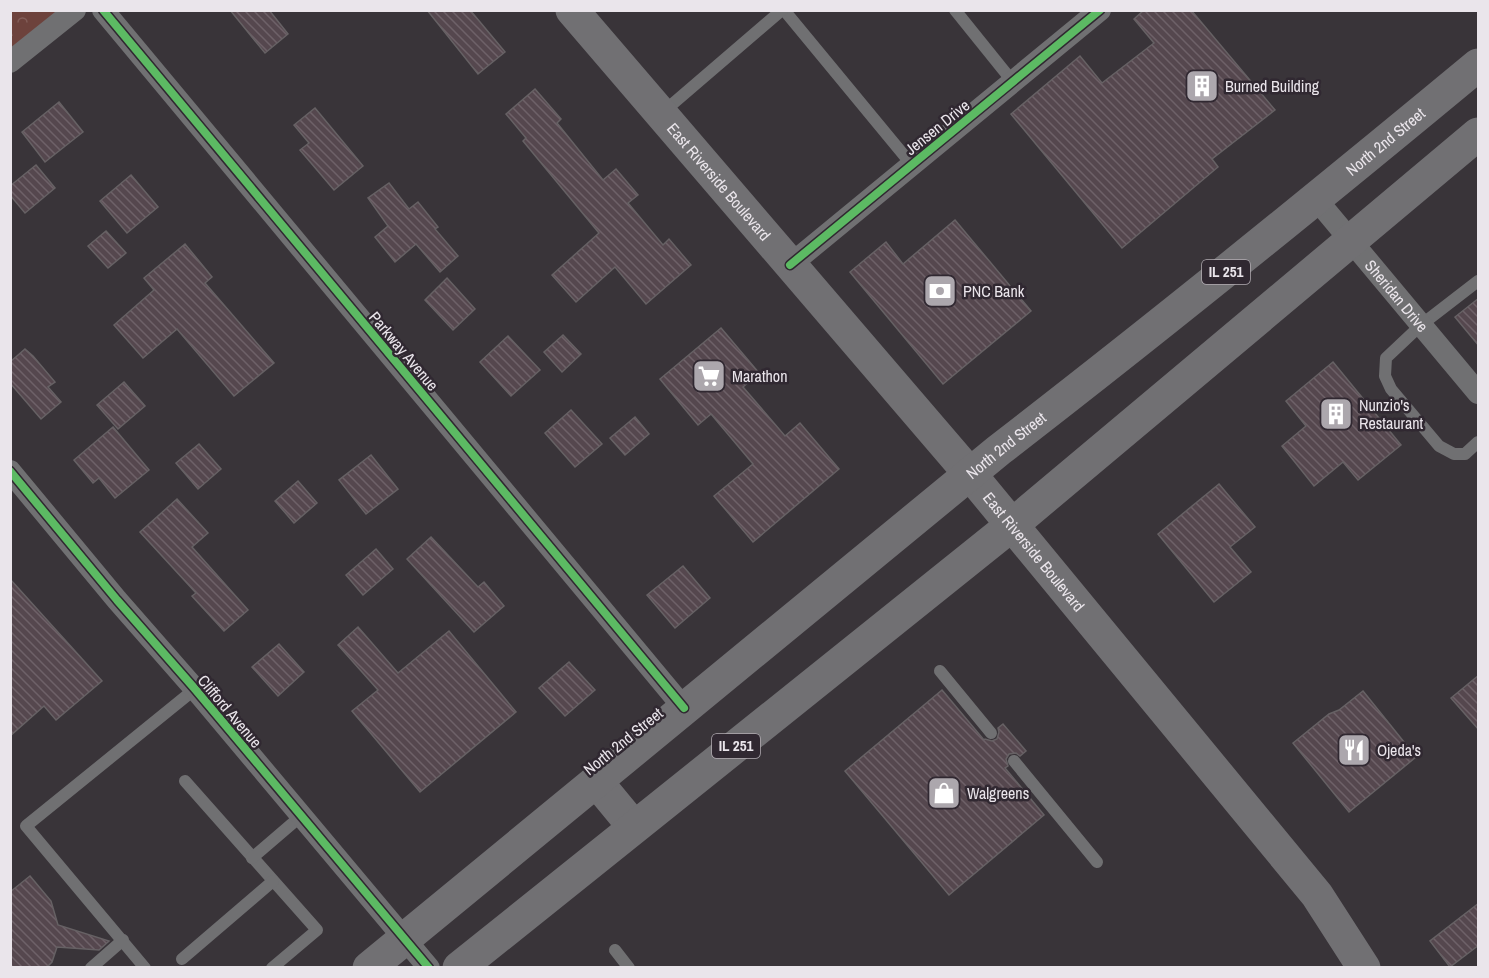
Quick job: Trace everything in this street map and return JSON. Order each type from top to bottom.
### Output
[{"type":"main road","name":"East Riverside Boulevard","points":[[581,14],[661,114],[970,474],[1317,895],[1365,968]]},
{"type":"main road","name":"North 2nd Street","points":[[369,968],[970,474],[1316,200],[1479,65]]},
{"type":"main road","name":"IL 251","points":[[459,968],[1012,525],[1479,134]]},
{"type":"main road","points":[[596,781],[634,827]]},
{"type":"street","points":[[10,62],[75,10]]},
{"type":"street","name":"Parkway Avenue","points":[[103,10],[684,708]]},
{"type":"street","name":"Jensen Drive","points":[[790,265],[1100,10]]},
{"type":"street","name":"Sheridan Drive","points":[[1316,200],[1479,393]]},
{"type":"street","name":"Clifford Avenue","points":[[10,471],[429,968]]},
{"type":"lane","points":[[661,114],[783,10],[912,165]]},
{"type":"lane","points":[[955,10],[1013,82]]},
{"type":"lane","points":[[1479,281],[1421,325],[1386,358],[1385,376],[1391,389],[1439,446],[1454,454],[1465,454],[1479,442]]},
{"type":"lane","points":[[940,671],[992,733]]},
{"type":"lane","points":[[146,968],[26,826],[195,689]]},
{"type":"lane","points":[[1014,761],[1097,862]]},
{"type":"lane","points":[[185,781],[317,930],[272,968]]},
{"type":"lane","points":[[252,858],[301,816]]},
{"type":"lane","points":[[182,959],[273,881]]},
{"type":"lane","points":[[92,968],[123,940]]},
{"type":"lane","points":[[615,950],[630,968]]},
{"type":"green space","points":[[11,11],[73,11],[11,61]]},
{"type":"building","points":[[230,10],[269,10],[288,34],[265,53]]},
{"type":"building","points":[[427,10],[470,10],[505,52],[478,74]]},
{"type":"building","points":[[1144,10],[1191,10],[1275,110],[1212,159],[1218,167],[1122,248],[1011,114],[1080,56],[1102,83],[1154,43],[1134,19]]},
{"type":"building","points":[[535,89],[561,119],[557,123],[603,180],[616,169],[638,195],[628,203],[663,245],[669,239],[691,265],[646,304],[615,267],[576,302],[552,275],[599,233],[523,141],[526,138],[506,114]]},
{"type":"building","points":[[59,102],[83,132],[45,162],[22,132]]},
{"type":"building","points":[[315,108],[363,166],[334,190],[300,150],[309,143],[294,125]]},
{"type":"building","points":[[36,165],[55,188],[25,213],[10,195],[10,186]]},
{"type":"building","points":[[131,175],[158,207],[127,233],[100,201]]},
{"type":"building","points":[[389,183],[409,209],[418,202],[438,227],[435,229],[458,256],[440,272],[416,244],[395,262],[375,237],[388,226],[368,198]]},
{"type":"building","name":"PNC Bank","points":[[955,220],[1031,311],[943,384],[850,272],[886,242],[903,264]]},
{"type":"building","points":[[106,231],[126,253],[108,268],[88,246]]},
{"type":"building","points":[[185,244],[212,277],[205,283],[274,363],[234,396],[177,329],[143,358],[114,325],[154,290],[144,278]]},
{"type":"building","points":[[447,278],[475,309],[453,330],[425,300]]},
{"type":"building","points":[[1479,298],[1479,346],[1455,317]]},
{"type":"building","name":"Marathon","points":[[721,328],[759,373],[743,387],[785,436],[800,423],[839,469],[753,542],[714,496],[753,464],[711,414],[698,425],[660,379]]},
{"type":"building","points":[[563,335],[581,354],[562,372],[544,352]]},
{"type":"building","points":[[508,336],[540,370],[511,396],[480,362]]},
{"type":"building","points":[[25,349],[55,382],[48,387],[61,402],[41,419],[10,383],[10,362]]},
{"type":"building","name":"Nunzio's Restaurant","points":[[1333,362],[1401,445],[1358,480],[1343,462],[1314,486],[1282,446],[1306,426],[1286,401]]},
{"type":"building","points":[[124,382],[145,406],[118,429],[97,405]]},
{"type":"building","points":[[571,410],[602,444],[575,467],[545,433]]},
{"type":"building","points":[[635,417],[649,434],[625,455],[610,438]]},
{"type":"building","points":[[113,427],[149,470],[115,498],[99,478],[93,483],[74,460]]},
{"type":"building","points":[[199,444],[221,469],[198,489],[176,463]]},
{"type":"building","points":[[371,455],[398,489],[366,514],[339,480]]},
{"type":"building","points":[[298,481],[317,503],[294,523],[275,501]]},
{"type":"building","points":[[1219,484],[1255,527],[1230,547],[1251,572],[1214,602],[1158,534]]},
{"type":"building","points":[[177,499],[208,533],[192,547],[248,610],[224,631],[192,596],[196,593],[140,532]]},
{"type":"building","points":[[431,537],[478,587],[484,582],[504,606],[474,632],[407,559]]},
{"type":"building","points":[[376,549],[393,569],[363,595],[346,575]]},
{"type":"building","points":[[683,566],[710,598],[675,628],[647,595]]},
{"type":"building","points":[[10,579],[102,681],[56,720],[44,706],[10,736]]},
{"type":"building","points":[[358,627],[398,673],[449,631],[516,712],[420,792],[352,711],[378,690],[338,645]]},
{"type":"building","points":[[279,644],[304,672],[278,696],[252,667]]},
{"type":"building","points":[[569,662],[595,690],[565,716],[539,688]]},
{"type":"building","points":[[1479,675],[1479,730],[1451,698]]},
{"type":"building","name":"Walgreens","points":[[942,690],[984,740],[997,739],[998,728],[1003,724],[1026,751],[1020,756],[1016,753],[1009,754],[1006,759],[1008,766],[1005,768],[1044,815],[949,895],[845,771]]},
{"type":"building","name":"Ojeda's","points":[[1363,691],[1416,757],[1349,812],[1293,743],[1329,714],[1339,710]]},
{"type":"building","points":[[30,876],[51,901],[58,925],[109,941],[99,950],[57,947],[52,962],[46,968],[10,968],[10,892]]},
{"type":"building","points":[[1479,903],[1479,945],[1450,967],[1430,941]]},
{"type":"cycle path","points":[[103,10],[684,708]]},
{"type":"cycle path","points":[[790,265],[1100,10]]},
{"type":"cycle path","points":[[10,471],[429,968]]},
{"type":"place","name":"Burned Building","points":[[1202,86]]},
{"type":"place","name":"PNC Bank","points":[[940,291]]},
{"type":"place","name":"Marathon","points":[[709,376]]},
{"type":"place","name":"Nunzio's Restaurant","points":[[1336,414]]},
{"type":"place","name":"Ojeda's","points":[[1354,750]]},
{"type":"place","name":"Walgreens","points":[[944,793]]}]
